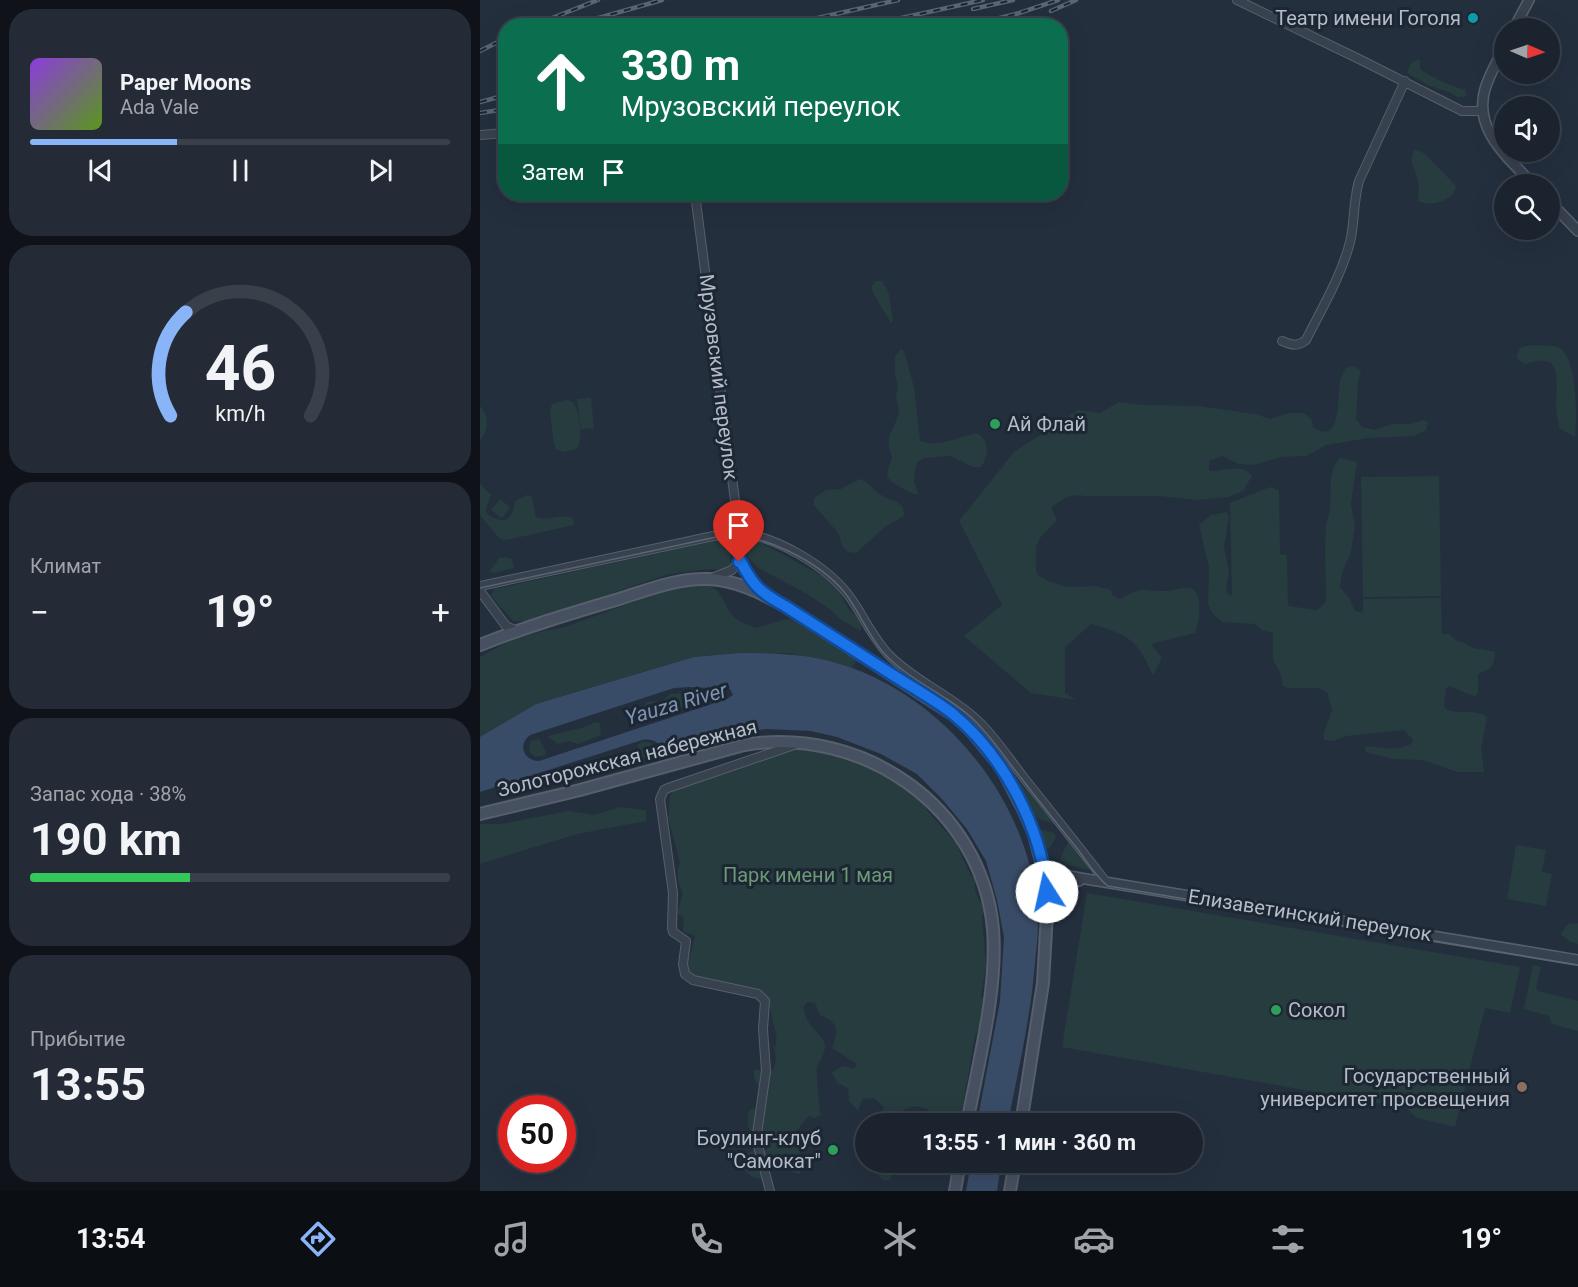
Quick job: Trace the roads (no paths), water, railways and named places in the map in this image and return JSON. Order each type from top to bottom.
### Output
[{"type":"main road","points":[[480,645],[665,585],[707,579],[733,583],[762,593],[785,606],[937,702],[968,728],[1000,767],[1013,788],[1034,834],[1043,866],[1047,903],[1043,983],[1023,1113]]},
{"type":"main road","name":"Золоторожская набережная","points":[[480,814],[580,790],[744,745],[768,741],[806,742],[862,756],[889,770],[932,803],[968,850],[983,881],[993,928],[994,953],[987,1013],[969,1113]]},
{"type":"main road","points":[[956,1191],[958,1173]]},
{"type":"main road","points":[[1010,1191],[1013,1173]]},
{"type":"street","points":[[1237,0],[1462,111],[1482,111]]},
{"type":"street","points":[[1519,18],[1528,0]]},
{"type":"street","points":[[1494,68],[1486,84],[1482,102],[1486,127],[1497,146],[1524,174]]},
{"type":"street","points":[[1282,341],[1300,345],[1306,340],[1342,266],[1350,238],[1355,195],[1359,182],[1405,81]]},
{"type":"street","points":[[480,135],[498,134]]},
{"type":"street","name":"Мрузовский переулок","points":[[697,201],[739,533],[740,560],[751,580],[762,593]]},
{"type":"street","points":[[1560,212],[1578,231]]},
{"type":"street","points":[[480,586],[721,534],[739,533],[765,540],[807,559],[836,580],[853,601],[872,634],[892,658],[907,671],[953,700],[987,731],[1106,882]]},
{"type":"street","points":[[707,579],[726,573],[740,560]]},
{"type":"street","points":[[480,591],[511,630],[518,631]]},
{"type":"street","points":[[497,615],[501,626],[500,638]]},
{"type":"street","points":[[770,1191],[757,1134],[766,1071],[763,1029],[765,1001],[758,994],[693,980],[685,974],[683,964],[686,941],[672,928],[673,892],[660,796],[668,788],[749,759],[806,742]]},
{"type":"street","points":[[744,745],[752,749],[749,759]]},
{"type":"street","name":"Елизаветинский переулок","points":[[1043,866],[1059,873],[1090,880],[1578,960]]},
{"type":"street","points":[[1047,903],[1058,886],[1090,880]]},
{"type":"water","points":[[740,653],[783,654],[838,663],[890,685],[925,709],[956,737],[984,770],[1006,806],[1023,844],[1034,885],[1037,940],[1024,1043],[1010,1113],[979,1113],[1000,1001],[1004,937],[997,900],[986,861],[967,829],[917,774],[881,754],[837,737],[811,731],[766,729],[745,732],[666,755],[657,743],[642,740],[480,792],[480,737],[536,704],[694,657]],"holes":[[[674,688],[730,689],[733,695],[727,699],[539,761],[529,758],[524,752],[524,743],[530,735]]]},
{"type":"water","points":[[969,1173],[1000,1173],[997,1191],[966,1191]]},
{"type":"tram line","points":[[480,588],[721,536],[753,538],[771,544],[805,560],[834,581],[845,593],[877,644],[892,662],[953,703],[976,722],[1095,873],[1108,886],[1578,965]]},
{"type":"railway","points":[[552,18],[598,0]]},
{"type":"railway","points":[[598,18],[662,0]]},
{"type":"railway","points":[[818,18],[898,0]]},
{"type":"railway","points":[[901,18],[983,0]]},
{"type":"railway","points":[[973,9],[1013,0]]},
{"type":"railway","points":[[1000,18],[1058,0]]},
{"type":"railway","points":[[1051,11],[1076,0]]},
{"type":"railway","points":[[480,51],[498,42]]},
{"type":"railway","points":[[480,102],[498,97]]},
{"type":"railway","points":[[480,113],[498,110]]},
{"type":"place","name":"Театр имени Гоголя","points":[[1473,18]]},
{"type":"place","name":"Ай Флай","points":[[995,424]]},
{"type":"place","name":"Сокол","points":[[1276,1010]]},
{"type":"place","name":"Государственный университет просвещения","points":[[1522,1087]]},
{"type":"place","name":"Боулинг-клуб \"Самокат\"","points":[[833,1150]]},
{"type":"water label","name":"Yauza River","points":[[676,704]]},
{"type":"park label","name":"Парк имени 1 мая","points":[[808,875]]}]
